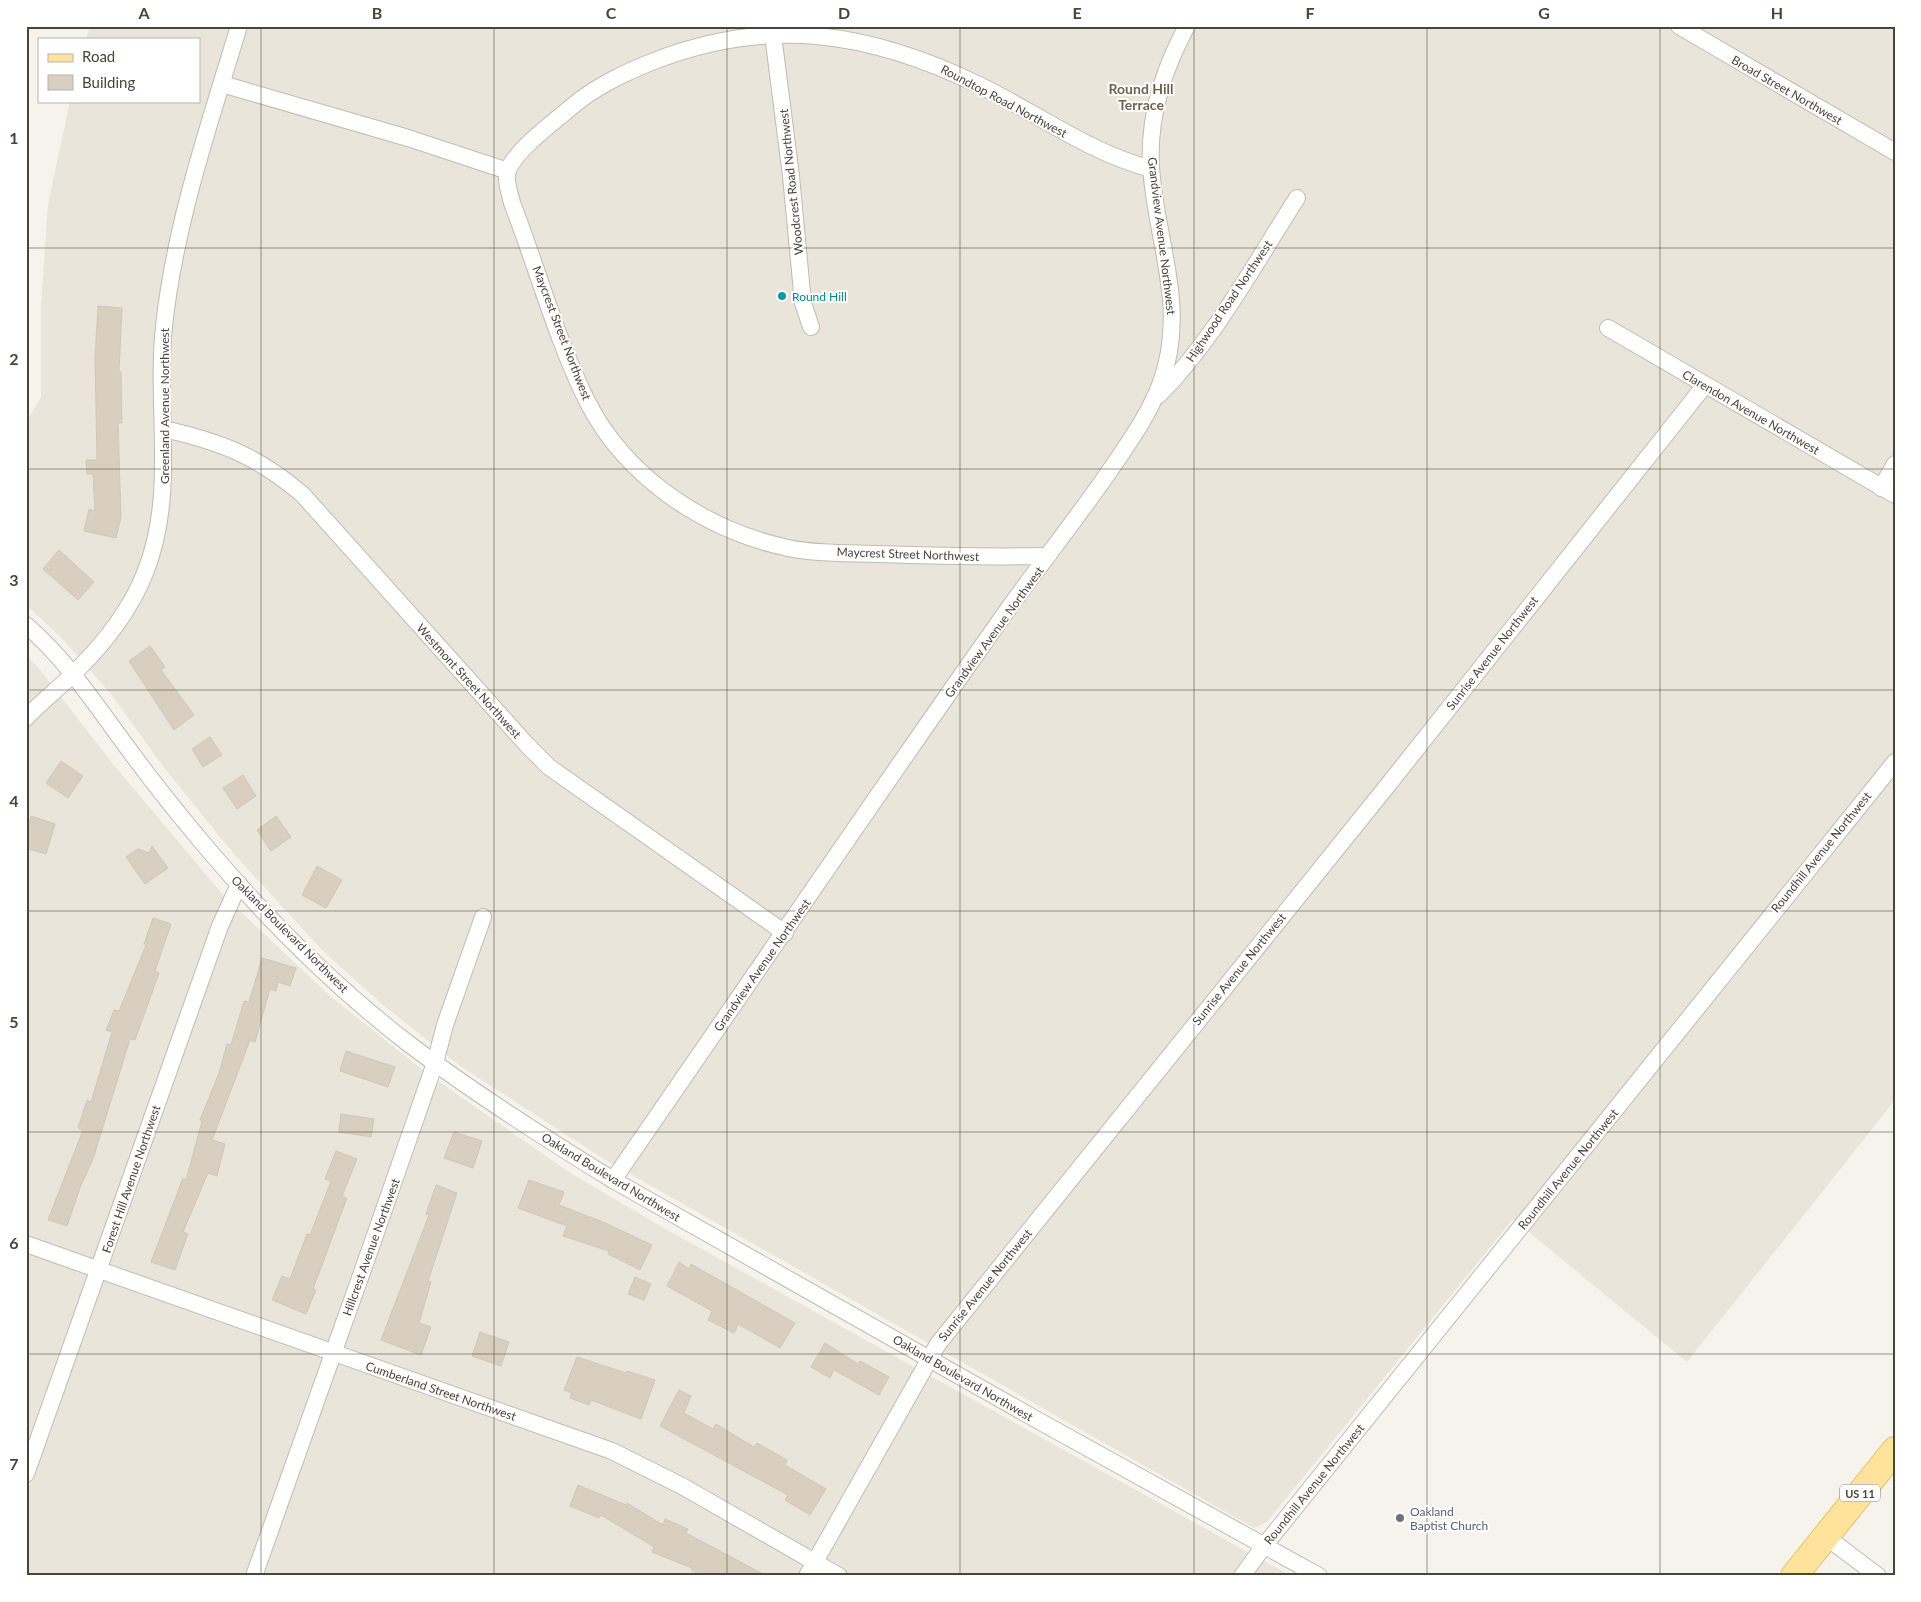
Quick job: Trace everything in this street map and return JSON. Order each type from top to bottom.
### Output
[{"type":"main road","name":"US 11","points":[[1794,1576],[1895,1450]]},
{"type":"street","name":"Greenland Avenue Northwest","points":[[26,718],[73,674],[104,641],[126,609],[144,575],[161,518],[164,476],[163,339],[169,280],[180,230],[239,26]]},
{"type":"street","name":"Grandview Avenue Northwest","points":[[613,1180],[1002,617],[1133,437],[1154,400],[1168,362],[1173,336],[1173,311],[1151,169],[1153,121],[1160,86],[1169,59],[1187,26]]},
{"type":"street","name":"Broad Street Northwest","points":[[1679,26],[1895,152]]},
{"type":"street","name":"Roundtop Road Northwest","points":[[508,172],[511,163],[538,136],[576,103],[631,70],[675,53],[714,42],[773,35],[820,36],[893,49],[938,66],[981,86],[1099,152],[1151,169]]},
{"type":"street","name":"Woodcrest Road Northwest","points":[[773,35],[791,176],[803,303],[811,327]]},
{"type":"street","points":[[222,84],[408,138],[508,172]]},
{"type":"street","name":"Maycrest Street Northwest","points":[[508,172],[506,181],[512,203],[567,353],[588,402],[623,453],[652,483],[674,499],[721,526],[758,540],[790,548],[822,552],[967,557],[1048,556]]},
{"type":"street","name":"Highwood Road Northwest","points":[[1154,400],[1204,342],[1297,198]]},
{"type":"street","name":"Clarendon Avenue Northwest","points":[[1608,328],[1888,492]]},
{"type":"street","name":"Sunrise Avenue Northwest","points":[[811,1569],[928,1358],[944,1336],[1388,785],[1705,385]]},
{"type":"street","name":"Westmont Street Northwest","points":[[164,429],[219,443],[246,455],[281,476],[303,495],[549,767],[785,933]]},
{"type":"street","points":[[1888,492],[1895,464]]},
{"type":"street","name":"Oakland Boulevard Northwest","points":[[26,625],[58,656],[143,770],[240,884],[296,944],[364,1007],[435,1063],[556,1145],[613,1180],[1319,1576]]},
{"type":"street","name":"Roundhill Avenue Northwest","points":[[1242,1576],[1264,1546],[1895,762]]},
{"type":"street","name":"Forest Hill Avenue Northwest","points":[[26,1474],[220,926],[240,884]]},
{"type":"street","name":"Hillcrest Avenue Northwest","points":[[254,1576],[435,1063],[445,1025],[483,917]]},
{"type":"street","name":"Cumberland Street Northwest","points":[[26,1244],[628,1458],[811,1569],[839,1576]]},
{"type":"street","points":[[1825,1536],[1878,1576]]},
{"type":"shaded area","points":[[90,26],[1895,26],[1895,1100],[1687,1362],[1513,1219],[1267,1522],[1254,1528],[602,1158],[460,1066],[383,1005],[322,950],[234,854],[165,769],[111,694],[60,636],[26,605],[26,422],[41,397],[41,307],[48,204],[70,102],[200,102],[200,38],[86,38]]},
{"type":"shaded area","points":[[26,656],[37,666],[113,764],[223,895],[330,996],[425,1072],[569,1172],[662,1227],[1291,1576],[26,1576]]},
{"type":"building","points":[[98,306],[122,308],[119,372],[121,372],[122,423],[118,423],[121,517],[116,538],[84,531],[89,509],[95,511],[93,474],[87,474],[86,460],[97,460],[95,358]]},
{"type":"building","points":[[59,550],[94,582],[78,600],[43,569]]},
{"type":"building","points":[[150,646],[165,667],[161,670],[194,715],[174,730],[129,661]]},
{"type":"building","points":[[210,737],[222,755],[203,767],[192,749]]},
{"type":"building","points":[[61,761],[83,776],[68,798],[46,783]]},
{"type":"building","points":[[243,775],[256,796],[237,809],[223,788]]},
{"type":"building","points":[[31,816],[55,824],[46,854],[26,848],[26,830]]},
{"type":"building","points":[[276,816],[291,837],[271,851],[257,830]]},
{"type":"building","points":[[152,846],[168,868],[145,884],[126,857],[138,849],[149,853]]},
{"type":"building","points":[[317,866],[342,880],[326,908],[302,895]]},
{"type":"building","points":[[153,918],[171,924],[155,971],[159,973],[135,1040],[130,1039],[93,1159],[81,1185],[67,1226],[48,1220],[83,1130],[78,1128],[87,1100],[91,1102],[112,1032],[106,1030],[114,1010],[119,1011],[146,945],[144,944]]},
{"type":"building","points":[[262,958],[296,968],[290,986],[278,982],[276,991],[270,989],[255,1042],[250,1040],[212,1140],[225,1144],[217,1176],[208,1173],[183,1232],[188,1234],[175,1270],[151,1262],[183,1178],[186,1180],[202,1121],[200,1120],[219,1073],[227,1044],[231,1045],[244,1001],[249,1002]]},
{"type":"building","points":[[346,1051],[395,1067],[388,1087],[340,1071]]},
{"type":"building","points":[[341,1114],[374,1119],[371,1137],[339,1132]]},
{"type":"building","points":[[454,1132],[482,1141],[473,1168],[444,1158]]},
{"type":"building","points":[[336,1151],[357,1159],[342,1196],[347,1198],[313,1289],[316,1290],[306,1314],[272,1300],[282,1276],[290,1279],[307,1234],[310,1235],[331,1181],[325,1179]]},
{"type":"building","points":[[529,1180],[564,1192],[559,1205],[603,1222],[652,1245],[640,1270],[608,1254],[609,1251],[563,1236],[567,1226],[518,1208]]},
{"type":"building","points":[[436,1185],[457,1193],[428,1281],[431,1282],[419,1323],[431,1327],[421,1355],[381,1340],[429,1215],[426,1214]]},
{"type":"building","points":[[679,1262],[689,1269],[691,1264],[795,1323],[780,1348],[738,1324],[734,1333],[708,1320],[712,1311],[667,1286]]},
{"type":"building","points":[[635,1277],[651,1284],[644,1300],[628,1294]]},
{"type":"building","points":[[480,1332],[509,1342],[501,1366],[472,1356]]},
{"type":"building","points":[[825,1343],[858,1364],[860,1361],[889,1377],[879,1395],[834,1370],[830,1378],[811,1367]]},
{"type":"building","points":[[577,1357],[655,1380],[641,1419],[591,1400],[589,1405],[570,1398],[572,1393],[564,1390]]},
{"type":"building","points":[[679,1390],[691,1396],[684,1413],[713,1429],[716,1424],[754,1447],[757,1443],[787,1460],[785,1465],[826,1489],[810,1515],[785,1500],[788,1495],[660,1426]]},
{"type":"building","points":[[578,1485],[626,1505],[627,1503],[663,1525],[665,1519],[688,1529],[686,1533],[767,1576],[701,1576],[691,1570],[692,1568],[652,1552],[654,1547],[601,1515],[599,1518],[570,1506]]},
{"type":"place","name":"Round Hill","points":[[782,296]]},
{"type":"place","name":"Oakland Baptist Church","points":[[1400,1518]]},
{"type":"district","name":"Round Hill Terrace","points":[[1141,96]]}]
